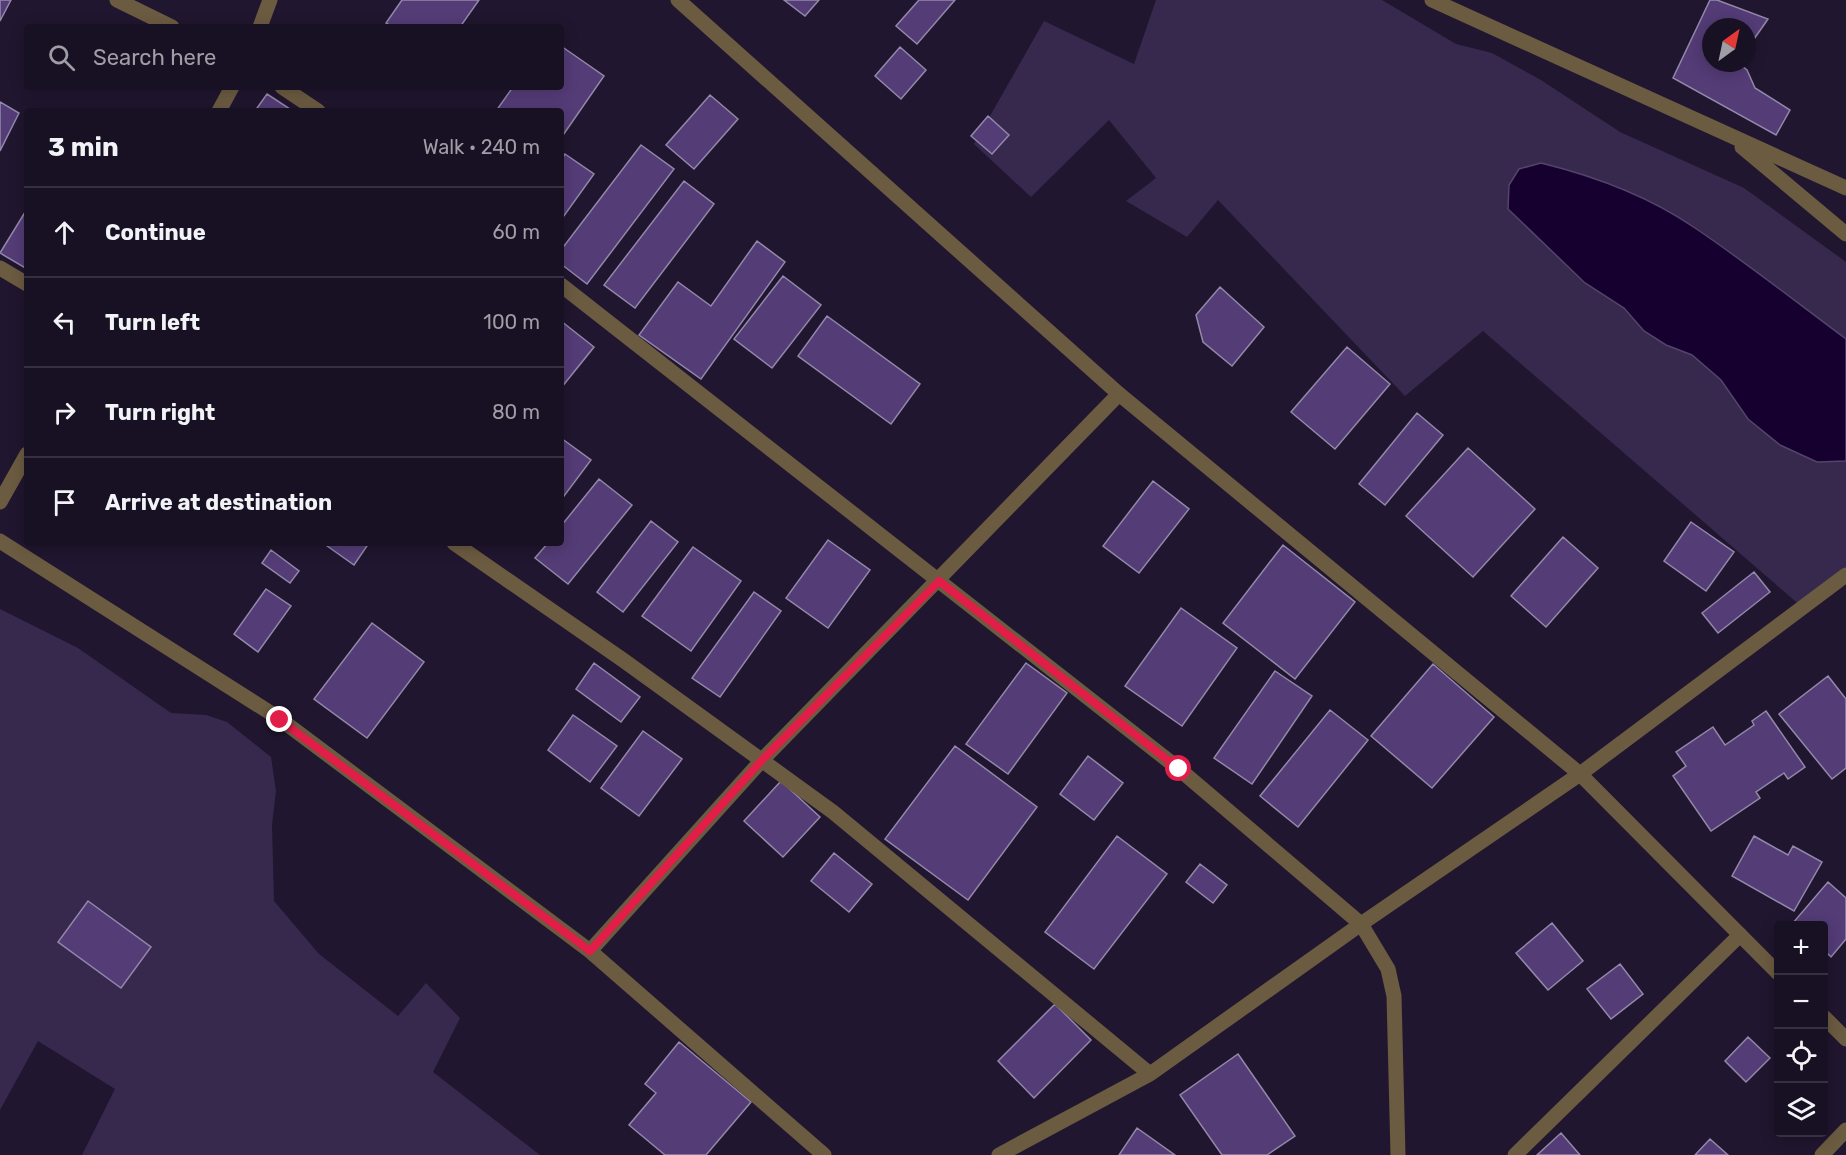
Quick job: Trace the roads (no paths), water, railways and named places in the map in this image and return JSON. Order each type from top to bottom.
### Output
[{"type":"street","points":[[117,0],[166,24]]},
{"type":"street","points":[[261,24],[270,0]]},
{"type":"street","points":[[678,0],[1119,394],[1580,774],[1774,968]]},
{"type":"street","points":[[1432,0],[1846,188]]},
{"type":"street","points":[[221,108],[230,90]]},
{"type":"street","points":[[286,90],[314,108]]},
{"type":"street","points":[[1728,135],[1846,234]]},
{"type":"street","points":[[0,268],[24,282]]},
{"type":"street","points":[[564,287],[1179,769],[1361,924],[1388,969],[1394,996],[1398,1155]]},
{"type":"street","points":[[590,951],[763,759],[1119,394]]},
{"type":"street","points":[[0,502],[24,459]]},
{"type":"street","points":[[0,541],[280,720],[590,951],[824,1155]]},
{"type":"street","points":[[458,546],[763,759],[870,841],[1150,1074]]},
{"type":"street","points":[[999,1155],[1150,1074],[1361,924],[1580,774],[1846,575]]},
{"type":"street","points":[[1515,1155],[1740,935]]},
{"type":"street","points":[[1828,1021],[1846,1039]]},
{"type":"street","points":[[1822,1155],[1846,1130]]}]
